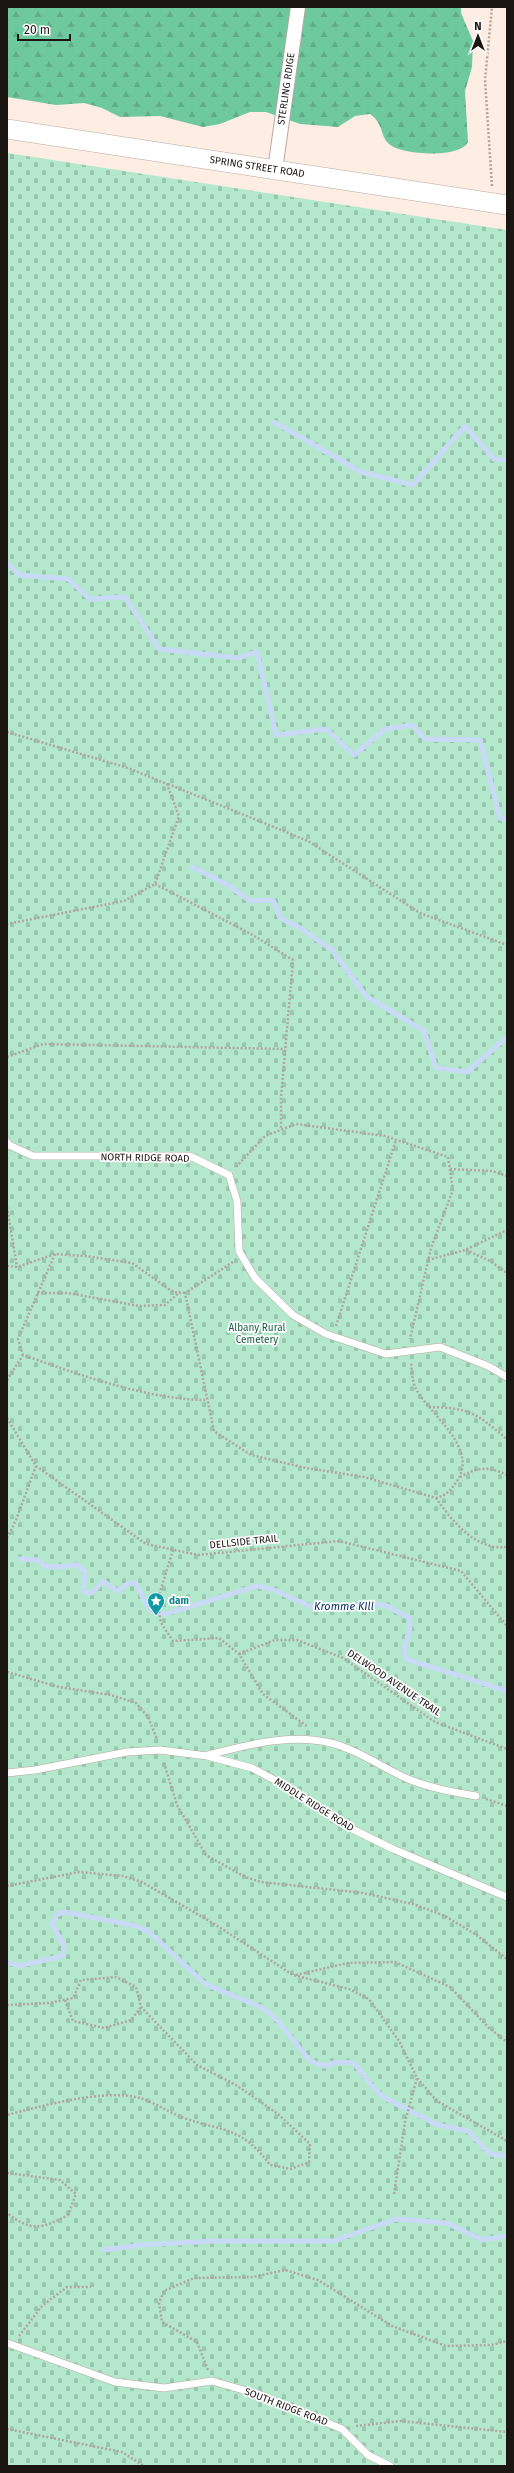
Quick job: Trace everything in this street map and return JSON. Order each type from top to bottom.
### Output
[{"type":"street","name":"STERLING RDIGE","points":[[274,170],[298,7]]},
{"type":"street","name":"SPRING STREET ROAD","points":[[7,129],[500,204]]},
{"type":"lane","name":"NORTH RIDGE ROAD","points":[[7,1142],[9,1145],[33,1156],[190,1156],[228,1176]]},
{"type":"lane","points":[[228,1176],[236,1201],[239,1251],[255,1278],[293,1315],[332,1336],[386,1354],[440,1347],[488,1366],[507,1377]]},
{"type":"lane","name":"MIDDLE RIDGE ROAD","points":[[207,1756],[252,1744],[301,1740],[322,1742],[342,1748],[423,1784],[476,1796]]},
{"type":"lane","name":"MIDDLE RIDGE ROAD","points":[[7,1773],[35,1770],[127,1752],[160,1750],[207,1756],[252,1768],[282,1784],[344,1825],[393,1849],[507,1897]]},
{"type":"lane","name":"SOUTH RIDGE ROAD","points":[[10,2344],[115,2382],[164,2388],[212,2381],[257,2394],[342,2429],[368,2455],[390,2466]]},
{"type":"path","points":[[492,7],[486,80],[486,110],[500,204]]},
{"type":"path","points":[[7,732],[128,768],[308,841],[420,913],[507,946]]},
{"type":"path","points":[[7,924],[124,901],[155,884],[179,816],[167,784]]},
{"type":"path","points":[[155,884],[251,934],[293,960],[281,1098],[281,1130]]},
{"type":"path","points":[[7,1056],[43,1044],[285,1049]]},
{"type":"path","points":[[185,1293],[206,1400],[214,1431],[251,1456],[306,1468],[364,1477],[436,1498],[445,1496],[450,1491],[459,1477],[463,1461],[461,1451],[415,1388],[409,1351],[412,1328],[428,1260],[453,1190],[448,1157],[385,1136],[296,1124],[265,1136],[228,1176]]},
{"type":"path","points":[[332,1336],[396,1140]]},
{"type":"path","points":[[450,1169],[492,1171],[507,1176]]},
{"type":"path","points":[[7,1207],[17,1267]]},
{"type":"path","points":[[428,1260],[465,1250],[507,1230]]},
{"type":"path","points":[[465,1250],[490,1261],[507,1273]]},
{"type":"path","points":[[7,1266],[17,1267],[55,1254],[85,1256],[132,1263],[173,1292],[185,1293],[242,1256]]},
{"type":"path","points":[[55,1254],[18,1339],[24,1355],[77,1374],[181,1400],[206,1400]]},
{"type":"path","points":[[37,1293],[68,1293],[139,1306],[165,1305],[180,1292]]},
{"type":"path","points":[[7,1380],[24,1355]]},
{"type":"path","points":[[428,1407],[460,1409],[476,1414],[507,1439]]},
{"type":"path","name":"DELLSIDE TRAIL","points":[[7,1418],[36,1466],[146,1544],[198,1555],[339,1540],[461,1571],[507,1626]]},
{"type":"path","points":[[7,1538],[16,1520],[36,1466]]},
{"type":"path","points":[[459,1477],[482,1468],[493,1468],[507,1475]]},
{"type":"path","points":[[436,1498],[460,1528],[476,1540],[501,1548],[507,1547]]},
{"type":"path","points":[[173,1550],[157,1602],[160,1623],[173,1641],[219,1638],[239,1654],[263,1694],[312,1729]]},
{"type":"path","name":"DELWOOD AVENUE TRAIL","points":[[239,1654],[275,1640],[297,1640],[343,1658],[435,1722],[507,1749]]},
{"type":"path","points":[[7,1672],[59,1687],[111,1695],[136,1703],[148,1717],[177,1805],[206,1855],[245,1877],[261,1882],[363,1893],[413,1904],[445,1916],[475,1934],[507,1959]]},
{"type":"path","points":[[476,1796],[507,1806]]},
{"type":"path","points":[[7,1886],[79,1872],[123,1876],[142,1882],[216,1925],[293,1975],[350,1989],[369,1999],[399,2041],[417,2078],[437,2101],[507,2141]]},
{"type":"path","points":[[293,1975],[348,1962],[395,1962],[450,1987],[490,2028],[507,2042]]},
{"type":"path","points":[[7,2005],[73,1998],[81,1980],[116,1977],[136,1987],[141,2007],[197,2065],[236,2085],[278,2114],[310,2144],[308,2162],[291,2169],[270,2165],[257,2147],[231,2131],[184,2118],[142,2099],[121,2096],[82,2098],[7,2115]]},
{"type":"path","points":[[65,2000],[73,2021],[104,2028],[131,2020],[141,2007]]},
{"type":"path","points":[[394,2194],[406,2122],[417,2078]]},
{"type":"path","points":[[7,2173],[60,2180],[76,2194],[68,2215],[46,2226],[24,2225],[7,2213]]},
{"type":"path","points":[[212,2381],[197,2342],[162,2322],[160,2303],[164,2291],[194,2278],[253,2277],[285,2270],[318,2280],[392,2326],[446,2346],[491,2345],[507,2341]]},
{"type":"path","points":[[10,2344],[42,2306],[67,2287],[92,2287]]},
{"type":"path","points":[[342,2429],[374,2423],[401,2421],[507,2432]]},
{"type":"path","points":[[7,2429],[122,2452],[144,2466]]},
{"type":"green space","points":[[7,7],[461,7],[461,13],[473,41],[472,67],[465,91],[468,142],[463,147],[454,151],[443,153],[430,154],[405,151],[396,148],[386,141],[378,122],[370,114],[355,116],[338,127],[300,124],[266,112],[250,112],[220,124],[203,127],[160,116],[120,117],[102,108],[84,103],[56,105],[7,97]]},
{"type":"green space","name":"Albany Rural Cemetery","points":[[7,153],[507,230],[507,2466],[7,2466]]},
{"type":"waterway","points":[[274,422],[361,472],[413,485],[465,426],[494,459],[507,460]]},
{"type":"waterway","points":[[7,563],[19,575],[68,579],[90,599],[125,597],[159,649],[238,658],[257,652],[276,735],[326,729],[354,755],[385,729],[412,725],[425,739],[480,740],[500,818],[507,820]]},
{"type":"waterway","points":[[192,867],[228,885],[250,901],[273,900],[280,918],[300,928],[332,950],[366,996],[424,1031],[436,1068],[467,1072],[507,1037]]},
{"type":"waterway","name":"Kromme KIll","points":[[20,1559],[38,1560],[45,1566],[52,1567],[78,1565],[85,1572],[83,1591],[87,1593],[92,1593],[103,1581],[117,1591],[129,1583],[135,1583],[139,1588],[146,1604],[153,1612],[158,1614],[165,1614],[257,1586],[272,1589],[314,1608],[374,1604],[387,1606],[409,1618],[410,1628],[405,1649],[406,1659],[507,1691]]},
{"type":"waterway","points":[[7,1962],[18,1966],[63,1956],[64,1946],[52,1924],[57,1914],[65,1912],[136,1926],[149,1932],[205,1984],[263,2008],[276,2019],[310,2061],[324,2066],[337,2062],[354,2063],[371,2085],[383,2097],[438,2125],[468,2131],[490,2154],[507,2156]]},
{"type":"waterway","points":[[103,2250],[140,2245],[215,2241],[333,2241],[396,2219],[447,2223],[482,2240],[507,2236]]},
{"type":"place","name":"dam","points":[[156,1616]]}]
